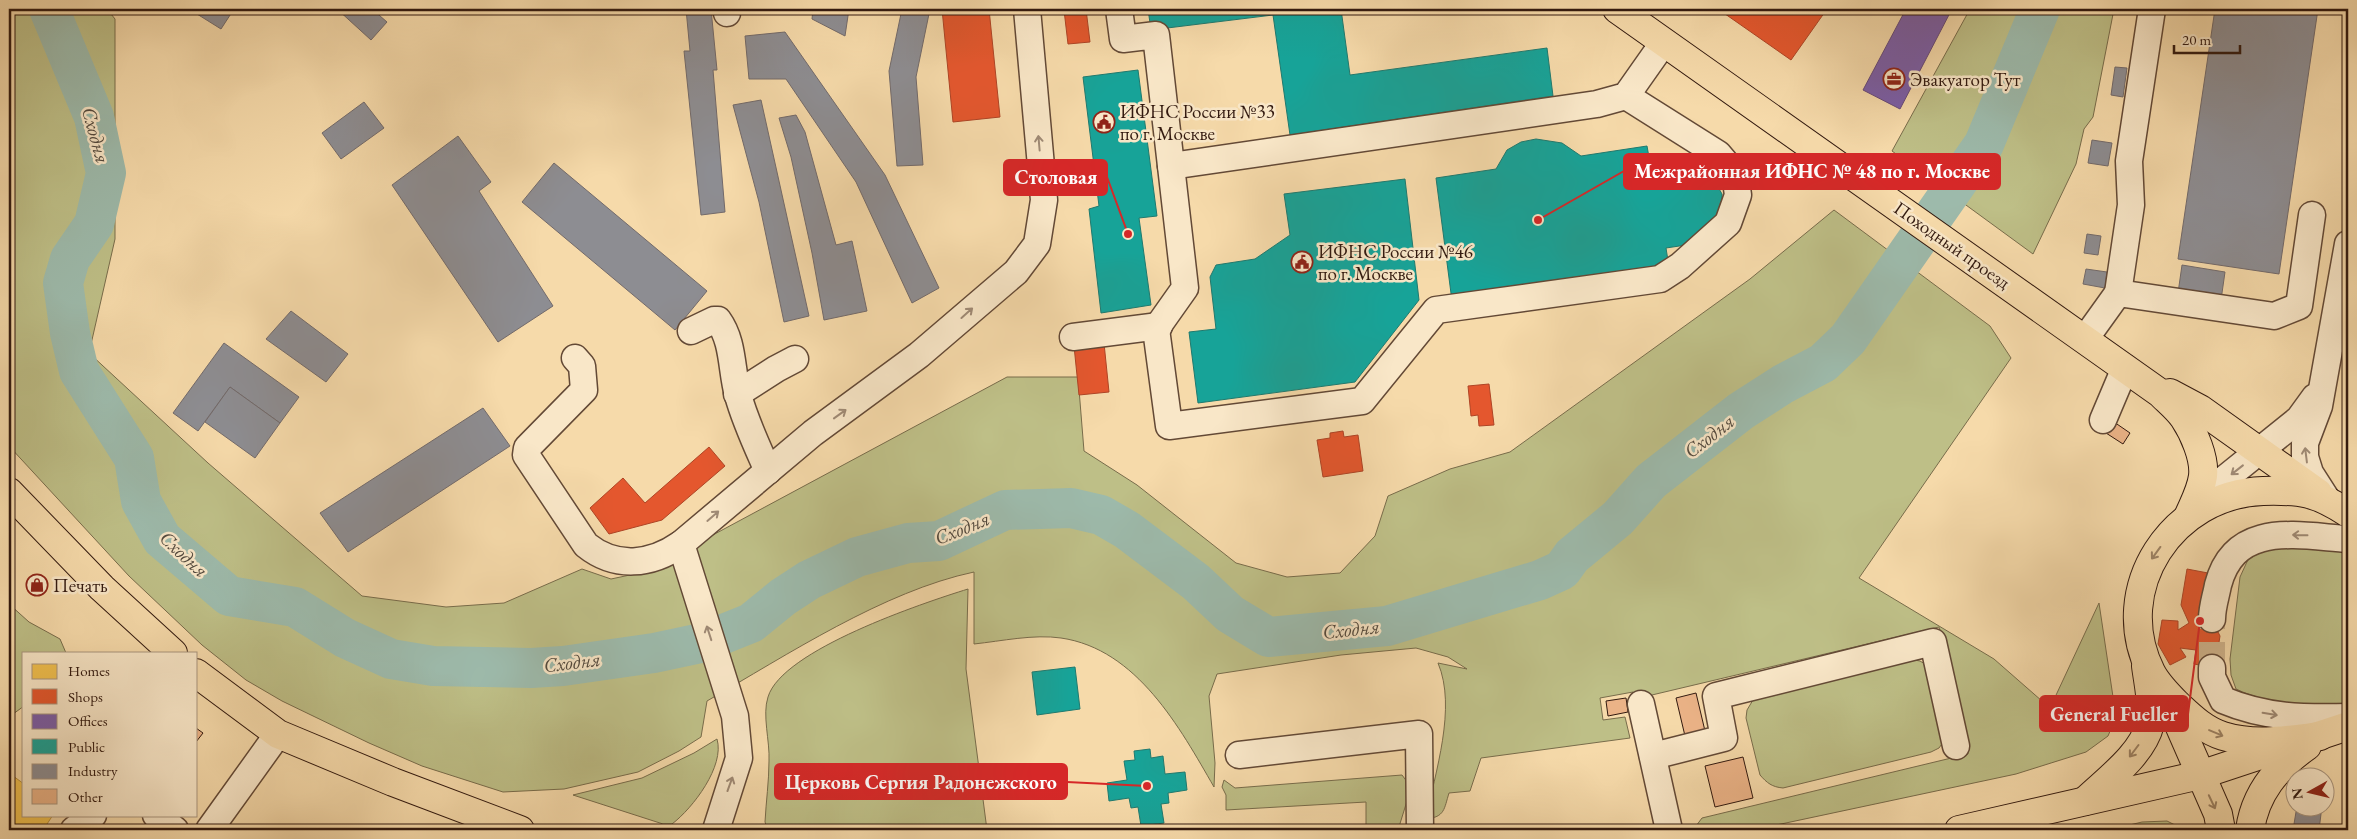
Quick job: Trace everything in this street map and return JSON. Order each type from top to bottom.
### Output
[{"type":"main road","name":"Походный проезд","points":[[1617,9],[2160,393],[2183,416],[2194,436],[2203,474],[2199,493],[2188,516]]},
{"type":"main road","name":"Походный проезд","points":[[2132,373],[2192,404],[2348,513]]},
{"type":"main road","points":[[2085,801],[2125,763],[2141,742],[2150,723],[2150,689],[2139,632],[2138,606],[2141,582],[2153,556],[2188,516],[2211,503],[2231,495],[2286,490],[2326,498]]},
{"type":"main road","points":[[9,492],[102,588],[172,652]]},
{"type":"main road","points":[[2144,655],[2151,673],[2165,692],[2192,719],[2204,728],[2223,736],[2248,741],[2274,742],[2320,736]]},
{"type":"main road","points":[[198,674],[278,734],[393,782],[520,830]]},
{"type":"main road","points":[[2165,692],[2218,814],[2221,830]]},
{"type":"main road","points":[[1959,830],[2200,775],[2348,726]]},
{"type":"main road","points":[[2250,830],[2259,795],[2280,767],[2320,736]]},
{"type":"street","points":[[575,358],[582,366],[584,390],[527,448],[526,455],[586,546],[598,556],[617,561],[652,559],[666,555],[813,433],[919,355],[1016,272],[1037,244],[1044,200],[1027,9]]},
{"type":"street","points":[[1119,9],[1123,39],[1156,35],[1185,288],[1156,329],[1169,426],[1362,401],[1436,310],[1660,279],[1680,266],[1728,223],[1738,195],[1735,174],[1718,154],[1626,96]]},
{"type":"street","points":[[2085,339],[2118,293],[2131,205],[2129,161],[2152,9]]},
{"type":"street","points":[[1171,166],[1588,105],[1626,96],[1664,42]]},
{"type":"street","points":[[2118,293],[2274,316],[2299,306],[2312,215]]},
{"type":"street","points":[[2326,498],[2310,473],[2305,457],[2305,443],[2319,406],[2348,244]]},
{"type":"street","points":[[691,331],[714,320],[718,320],[729,343],[737,394],[768,471]]},
{"type":"street","points":[[1073,337],[1158,326]]},
{"type":"street","points":[[737,394],[796,358]]},
{"type":"street","points":[[2103,420],[2132,373]]},
{"type":"street","points":[[2188,516],[2222,481],[2299,418],[2321,388]]},
{"type":"street","points":[[2212,619],[2212,611],[2222,570],[2239,547],[2271,535],[2302,534],[2348,539]]},
{"type":"street","points":[[681,544],[735,716],[740,758],[716,830]]},
{"type":"street","points":[[1653,756],[1724,738],[1716,696],[1933,642],[1956,746]]},
{"type":"street","points":[[2212,668],[2212,676],[2223,700],[2248,710],[2296,718],[2348,717]]},
{"type":"street","points":[[1641,704],[1669,830]]},
{"type":"street","points":[[209,830],[278,734]]},
{"type":"street","points":[[1239,756],[1419,734],[1420,830]]},
{"type":"street","points":[[74,830],[92,816]]},
{"type":"street","points":[[157,816],[176,830]]},
{"type":"green space","points":[[9,9],[107,9],[115,19],[115,239],[89,353],[208,463],[362,596],[446,607],[504,603],[582,569],[611,579],[644,572],[1007,377],[1078,377],[1084,451],[1137,485],[1236,563],[1287,577],[1340,573],[1375,536],[1388,496],[1450,469],[1510,452],[1750,279],[1834,210],[1990,326],[2011,358],[1859,578],[1994,659],[2050,708],[2099,603],[2116,717],[2108,736],[2086,752],[2016,774],[1753,830],[1693,830],[1702,818],[1968,754],[1939,627],[1635,699],[1633,692],[1600,698],[1603,720],[1625,717],[1630,738],[1481,758],[1470,791],[1449,793],[1443,811],[1437,816],[1426,819],[1439,761],[1445,720],[1443,681],[1438,663],[1467,669],[1448,657],[1416,648],[1341,655],[1217,674],[1209,696],[1215,763],[1214,787],[1171,717],[1153,694],[1134,674],[1112,658],[1088,645],[1061,638],[1029,637],[974,644],[974,572],[940,581],[871,609],[803,645],[707,701],[701,737],[679,751],[638,772],[564,789],[503,792],[422,766],[282,701],[246,680],[202,645],[129,576],[9,446]]},
{"type":"green space","points":[[1970,9],[2114,9],[2093,117],[2084,129],[2076,164],[2033,254],[1892,151]]},
{"type":"green space","points":[[2268,544],[2348,548],[2348,704],[2291,703],[2263,699],[2236,689],[2231,675],[2230,659],[2240,577],[2251,553]]},
{"type":"green space","points":[[968,589],[966,669],[987,830],[768,830],[765,822],[769,776],[766,704],[779,679],[799,662],[856,631],[920,605]]},
{"type":"green space","points":[[9,604],[29,622],[60,639],[66,652],[22,652],[22,707],[9,717]]},
{"type":"green space","points":[[1908,659],[1920,661],[1930,667],[1946,738],[1939,748],[1931,752],[1783,788],[1770,784],[1760,775],[1746,718],[1747,710],[1753,700]]},
{"type":"green space","points":[[717,739],[718,750],[712,774],[698,797],[672,824],[663,824],[573,795],[642,778],[694,753]]},
{"type":"green space","points":[[1402,775],[1408,783],[1407,801],[1398,830],[1366,830],[1366,802],[1226,810],[1226,795],[1222,787],[1224,780],[1235,788]]},
{"type":"green space","points":[[2167,821],[2185,830],[2109,830],[2142,822]]},
{"type":"building: Homes","points":[[9,773],[22,783],[22,816],[52,816],[43,830],[9,830]]},
{"type":"building: Shops","points":[[942,9],[989,9],[1000,117],[953,122]]},
{"type":"building: Shops","points":[[1086,9],[1090,42],[1068,44],[1064,10]]},
{"type":"building: Shops","points":[[1718,9],[1827,9],[1791,60]]},
{"type":"building: Shops","points":[[1104,343],[1109,392],[1079,395],[1074,346]]},
{"type":"building: Shops","points":[[1489,384],[1494,425],[1479,426],[1478,415],[1471,416],[1468,386]]},
{"type":"building: Shops","points":[[1343,431],[1344,437],[1358,435],[1363,471],[1323,477],[1317,440],[1330,438],[1330,433]]},
{"type":"building: Shops","points":[[709,447],[725,466],[662,520],[609,534],[590,508],[623,478],[645,503]]},
{"type":"building: Shops","points":[[2187,569],[2208,573],[2204,603],[2220,636],[2215,668],[2194,664],[2196,650],[2180,648],[2186,657],[2170,665],[2158,644],[2162,620],[2178,621],[2178,630],[2189,623],[2181,605]]},
{"type":"building: Offices","points":[[1906,9],[1952,9],[1900,109],[1863,90]]},
{"type":"building: Public","points":[[1148,9],[1341,9],[1350,75],[1547,48],[1553,96],[1290,135],[1273,15],[1151,30]]},
{"type":"building: Public","points":[[1138,70],[1157,216],[1139,218],[1151,305],[1101,313],[1089,209],[1099,206],[1083,77]]},
{"type":"building: Public","points":[[1536,139],[1562,143],[1581,156],[1647,146],[1650,163],[1671,160],[1693,163],[1711,175],[1722,194],[1722,217],[1686,245],[1666,248],[1669,267],[1452,301],[1436,178],[1496,169],[1507,150],[1521,142]]},
{"type":"building: Public","points":[[1405,179],[1419,300],[1355,382],[1198,403],[1189,332],[1216,329],[1210,277],[1216,265],[1255,259],[1290,235],[1284,194]]},
{"type":"building: Public","points":[[1075,667],[1080,709],[1037,715],[1032,672]]},
{"type":"building: Public","points":[[1150,749],[1151,758],[1163,756],[1165,774],[1185,772],[1187,790],[1168,793],[1169,803],[1161,804],[1164,823],[1141,826],[1138,807],[1131,808],[1129,798],[1109,801],[1107,783],[1127,780],[1124,761],[1135,760],[1134,751]]},
{"type":"building: Industry","points":[[189,9],[234,9],[221,29]]},
{"type":"building: Industry","points":[[337,9],[372,9],[387,22],[371,40]]},
{"type":"building: Industry","points":[[686,9],[711,9],[717,70],[713,70],[725,212],[701,215],[684,51],[690,51]]},
{"type":"building: Industry","points":[[813,9],[849,9],[845,36],[812,19]]},
{"type":"building: Industry","points":[[902,9],[930,9],[916,77],[923,165],[897,166],[889,71]]},
{"type":"building: Industry","points":[[2215,9],[2318,9],[2279,274],[2178,259]]},
{"type":"building: Industry","points":[[785,32],[885,175],[939,288],[912,303],[856,182],[786,79],[749,79],[745,36]]},
{"type":"building: Industry","points":[[2115,67],[2127,68],[2123,97],[2111,95]]},
{"type":"building: Industry","points":[[761,100],[809,316],[784,322],[759,202],[733,105]]},
{"type":"building: Industry","points":[[364,102],[384,128],[341,159],[322,133]]},
{"type":"building: Industry","points":[[796,115],[805,132],[836,245],[852,241],[867,311],[824,320],[812,253],[791,157],[779,118]]},
{"type":"building: Industry","points":[[458,136],[491,182],[479,191],[553,306],[498,342],[392,185]]},
{"type":"building: Industry","points":[[2092,140],[2112,143],[2108,166],[2088,163]]},
{"type":"building: Industry","points":[[554,163],[707,291],[675,330],[522,202]]},
{"type":"building: Industry","points":[[2087,234],[2101,236],[2098,255],[2084,253]]},
{"type":"building: Industry","points":[[2182,265],[2225,272],[2221,300],[2178,293]]},
{"type":"building: Industry","points":[[2086,269],[2107,272],[2105,288],[2083,284]]},
{"type":"building: Industry","points":[[291,311],[348,354],[326,382],[266,339]]},
{"type":"building: Industry","points":[[224,343],[299,397],[280,423],[230,387],[198,431],[173,413]]},
{"type":"building: Industry","points":[[230,387],[280,423],[255,458],[205,422]]},
{"type":"building: Industry","points":[[483,408],[510,446],[348,552],[320,513]]},
{"type":"building: Industry","points":[[2295,816],[2321,816],[2319,830],[2293,830]]},
{"type":"building: Other","points":[[2114,422],[2130,433],[2123,444],[2106,433]]},
{"type":"building: Other","points":[[1696,693],[1705,731],[1685,736],[1676,698]]},
{"type":"building: Other","points":[[1626,698],[1628,712],[1608,716],[1606,701]]},
{"type":"building: Other","points":[[198,729],[203,733],[198,739]]},
{"type":"building: Other","points":[[1743,757],[1753,798],[1715,807],[1705,766]]},
{"type":"waterway","name":"Сходня","points":[[49,9],[94,117],[106,173],[94,224],[70,259],[63,283],[70,333],[79,371],[134,458],[141,501],[162,539],[229,596],[295,607],[345,638],[391,659],[433,666],[531,668],[563,666],[654,653],[701,643],[751,623],[783,597],[809,580],[857,557],[908,543],[939,541],[1005,510],[1071,508],[1101,515],[1127,530],[1196,582],[1230,614],[1268,637],[1387,626],[1540,580],[1562,570],[1572,556],[1618,518],[1651,481],[1741,411],[1783,384],[1823,363],[1848,339],[1984,144],[2040,9]]},
{"type":"tunnel","points":[[2212,619],[2212,668]]},
{"type":"place","name":"Эвакуатор Тут","points":[[1894,79]]},
{"type":"place","name":"ИФНС России №33 по г. Москве","points":[[1104,122]]},
{"type":"place","name":"Межрайонная ИФНС № 48 по г. Москве","points":[[1538,220]]},
{"type":"place","name":"Столовая","points":[[1128,234]]},
{"type":"place","name":"ИФНС России №46 по г. Москве","points":[[1302,262]]},
{"type":"place","name":"Печать","points":[[37,585]]},
{"type":"place","name":"General Fueller","points":[[2200,621]]},
{"type":"place","name":"Церковь Сергия Радонежского","points":[[1147,786]]}]
